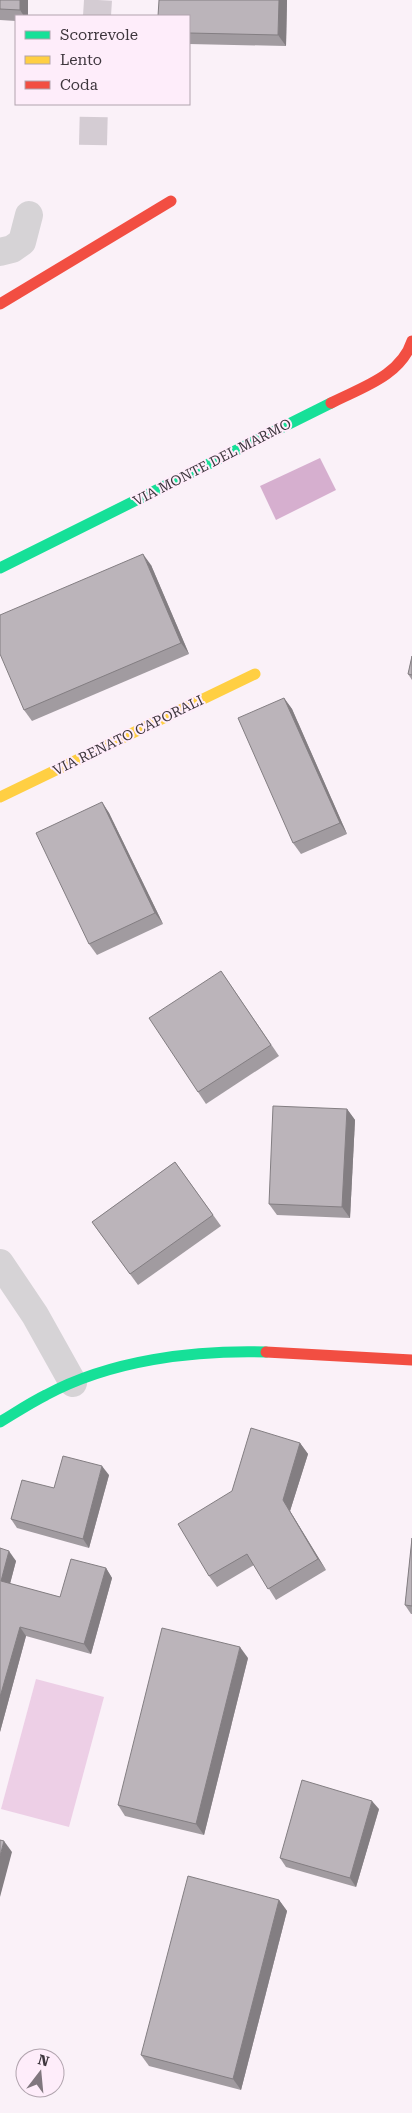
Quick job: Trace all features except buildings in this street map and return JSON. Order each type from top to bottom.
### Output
[{"type":"street","points":[[0,304],[171,201]]},
{"type":"street","points":[[0,252],[12,249],[22,242],[29,215]]},
{"type":"street","name":"VIA MONTE DEL MARMO","points":[[0,568],[373,382],[404,360],[412,341]]},
{"type":"street","name":"VIA RENATO CAPORALI","points":[[0,797],[256,674]]},
{"type":"street","points":[[0,1263],[35,1315],[73,1383]]},
{"type":"street","points":[[0,1422],[39,1398],[73,1383],[147,1360],[206,1352],[276,1350],[412,1360]]},
{"type":"shaded area","points":[[320,458],[336,490],[276,520],[260,486]]},
{"type":"shaded area","points":[[36,1679],[104,1697],[69,1827],[1,1809]]},
{"type":"tunnel","points":[[97,15],[98,0]]},
{"type":"tunnel","points":[[93,145],[94,105]]},
{"type":"traffic: fast","points":[[0,568],[331,403]]},
{"type":"traffic: fast","points":[[0,1422],[40,1398],[71,1383],[125,1365],[181,1355],[266,1352]]},
{"type":"traffic: slow","points":[[0,797],[255,674]]},
{"type":"traffic: jam","points":[[0,304],[171,201]]},
{"type":"traffic: jam","points":[[331,403],[378,380],[389,372],[407,353],[412,341]]},
{"type":"traffic: jam","points":[[266,1352],[412,1360]]}]
